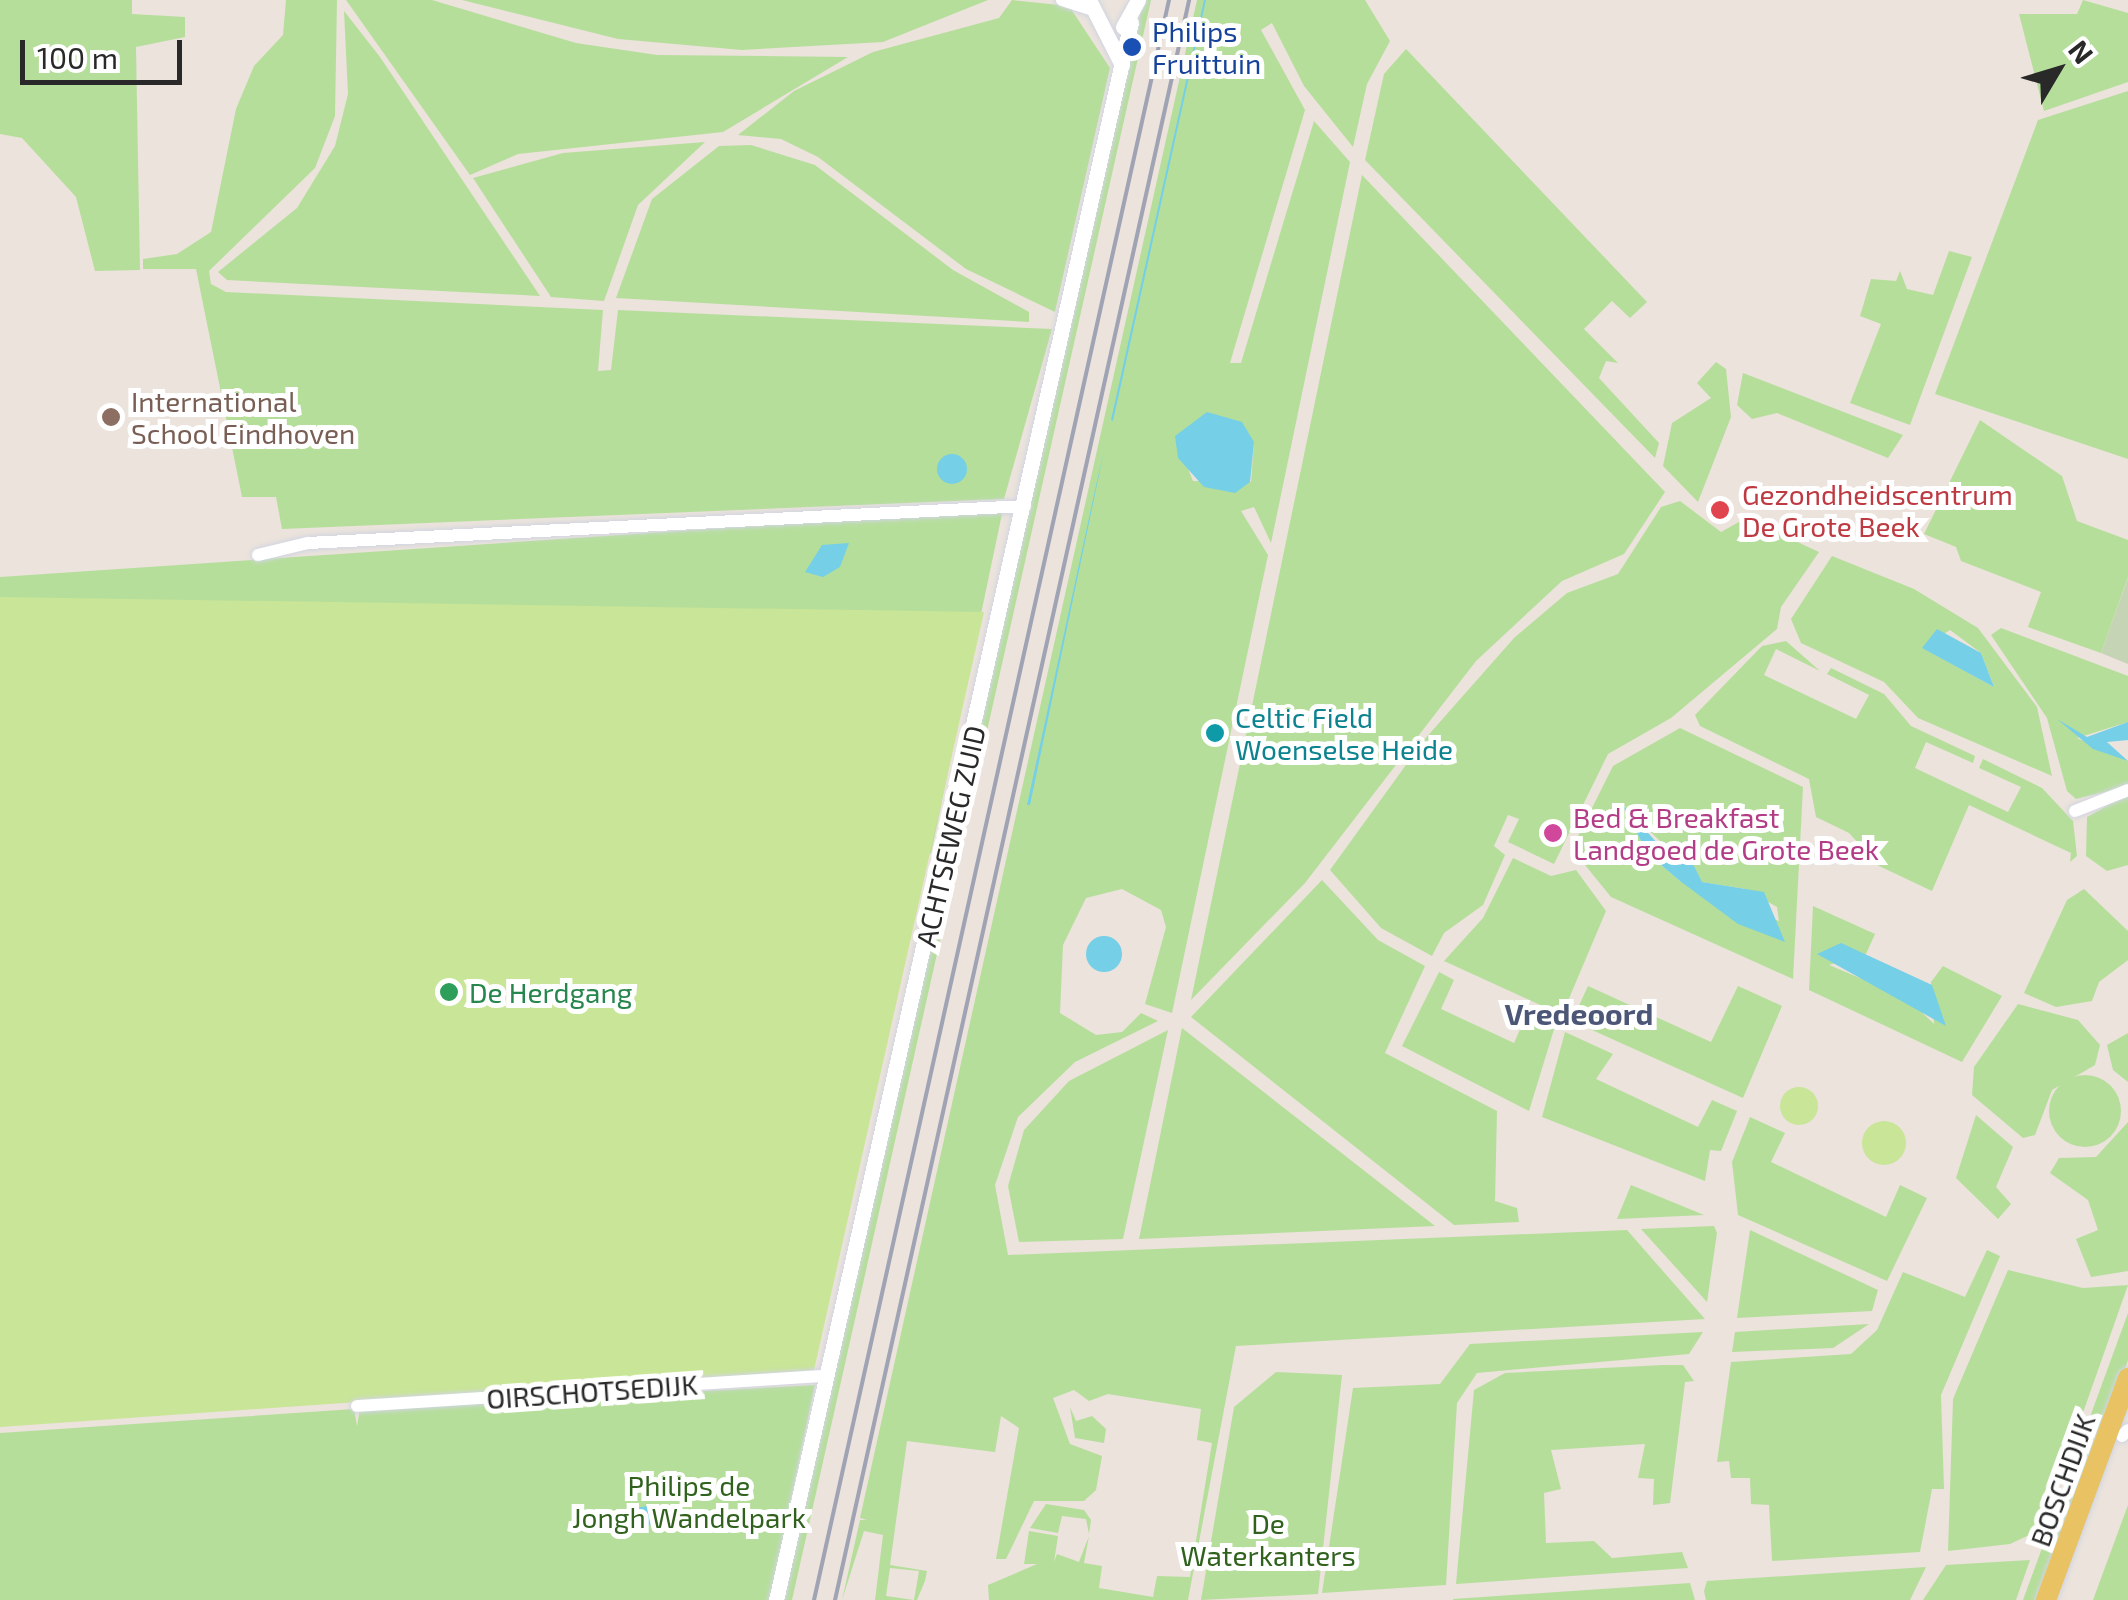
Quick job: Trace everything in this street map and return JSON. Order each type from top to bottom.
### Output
[{"type":"main road","name":"BOSCHDIJK","points":[[2046,1600],[2128,1378]]},
{"type":"main road","name":"BOSCHDIJK","points":[[2061,1600],[2126,1429]]},
{"type":"street","points":[[1062,0],[1089,4],[1105,27],[1123,72]]},
{"type":"street","name":"ACHTSEWEG ZUID","points":[[776,1600],[1138,0]]},
{"type":"street","points":[[1105,27],[1131,22]]},
{"type":"street","points":[[258,555],[308,543],[1025,506]]},
{"type":"street","points":[[2075,810],[2128,790]]},
{"type":"street","name":"OIRSCHOTSEDIJK","points":[[357,1406],[827,1376]]},
{"type":"green space","points":[[0,0],[132,0],[132,14],[185,17],[185,37],[136,47],[140,270],[95,271],[76,197],[22,138],[0,134]]},
{"type":"green space","points":[[286,0],[337,0],[335,116],[315,168],[209,271],[211,284],[226,292],[603,310],[598,371],[611,370],[618,310],[1052,329],[1004,499],[282,529],[276,497],[242,497],[196,269],[143,269],[143,259],[177,254],[211,232],[236,109],[254,66],[283,35]]},
{"type":"green space","points":[[346,0],[432,0],[576,43],[657,55],[848,57],[723,132],[518,154],[470,175]]},
{"type":"green space","points":[[462,0],[988,0],[883,42],[742,50],[618,39]]},
{"type":"green space","points":[[1012,0],[1069,6],[1110,68],[1055,312],[966,269],[818,157],[781,139],[738,135],[794,91],[873,52],[999,18]]},
{"type":"green space","points":[[1143,0],[1151,0],[792,1600],[782,1600]]},
{"type":"green space","points":[[1197,0],[1365,0],[1390,41],[1367,84],[1353,147],[1304,86],[1272,23],[1261,30],[1305,110],[1230,363],[1241,363],[1314,121],[1350,162],[1271,543],[1254,507],[1241,511],[1268,555],[1172,1013],[1145,1004],[1166,927],[1161,910],[1122,889],[1086,898],[1063,945],[1060,1013],[1096,1035],[1122,1032],[1141,1013],[1158,1021],[1075,1062],[1018,1117],[995,1185],[1008,1255],[1627,1230],[1705,1319],[1236,1346],[1188,1600],[989,1600],[988,1585],[1037,1564],[1024,1564],[1029,1531],[1058,1536],[1054,1562],[1057,1554],[1079,1562],[1089,1536],[1084,1563],[1102,1566],[1099,1588],[1153,1597],[1157,1576],[1190,1577],[1212,1443],[1197,1440],[1201,1409],[1108,1394],[1089,1401],[1074,1390],[1053,1398],[1070,1444],[1102,1456],[1096,1490],[1084,1501],[1034,1501],[1006,1559],[996,1559],[1019,1428],[1001,1416],[995,1452],[907,1441],[890,1565],[927,1571],[917,1600],[914,1600],[875,1600],[883,1535],[864,1531],[842,1600],[860,1520],[867,1520],[860,1518]],"holes":[[[1175,436],[1254,442],[1251,482],[1193,481]],[[890,1568],[919,1571],[914,1600],[886,1596]]]},
{"type":"green space","points":[[2083,0],[2128,13],[2128,82],[2044,111],[2019,14],[2077,14]]},
{"type":"green space","points":[[344,11],[380,57],[540,296],[227,280],[218,272],[297,208],[335,146],[348,94]]},
{"type":"green space","points":[[1406,49],[1647,302],[1630,318],[1612,301],[1584,329],[1618,363],[1606,361],[1599,378],[1659,443],[1655,458],[1365,160],[1384,74]]},
{"type":"green space","points":[[2128,91],[2128,459],[1935,394],[2038,120]]},
{"type":"green space","points":[[705,142],[638,205],[604,301],[551,297],[473,178],[563,153]]},
{"type":"green space","points":[[751,145],[815,165],[953,270],[1029,312],[1029,322],[616,298],[652,199],[719,146]]},
{"type":"green space","points":[[1362,175],[1665,492],[1624,554],[1562,581],[1476,661],[1305,883],[1191,1000]]},
{"type":"green space","points":[[1949,251],[1972,257],[1910,425],[1850,403],[1881,324],[1860,316],[1871,279],[1896,281],[1900,271],[1907,289],[1933,295]]},
{"type":"green space","points":[[1716,362],[1726,369],[1731,417],[1698,502],[1663,466],[1672,423],[1711,398],[1697,383]]},
{"type":"green space","points":[[1743,373],[1903,435],[1888,458],[1777,413],[1752,419],[1737,405]]},
{"type":"green space","points":[[1980,420],[2062,476],[2077,521],[2128,540],[2128,577],[2101,653],[2028,627],[2041,592],[1961,561],[1956,547],[1924,534]]},
{"type":"green space","points":[[1680,501],[1721,532],[1746,518],[1819,552],[1781,607],[1777,629],[1671,718],[1608,754],[1554,864],[1508,842],[1519,819],[1508,815],[1494,846],[1505,855],[1483,905],[1444,933],[1432,956],[1381,928],[1330,870],[1424,740],[1514,638],[1567,593],[1618,574],[1661,507]]},
{"type":"green space","points":[[1003,509],[931,853],[0,1108],[0,577]]},
{"type":"green space","points":[[1832,556],[1914,589],[1978,628],[2037,707],[2052,776],[1918,718],[1884,682],[1801,643],[1791,619]],"holes":[[[1950,630],[1981,653],[1994,687],[1923,648]]]},
{"type":"green space","points":[[2128,578],[2128,664],[2101,653]]},
{"type":"green space","name":"De Herdgang","points":[[0,597],[984,612],[814,1370],[0,1427]]},
{"type":"green space","points":[[2001,628],[2128,676],[2128,722],[2077,738],[2128,761],[2128,786],[2076,799],[2067,791],[2047,718],[1991,635]]},
{"type":"green space","points":[[1786,641],[1820,671],[1776,649],[1764,675],[1856,719],[1869,695],[1827,674],[1831,668],[1884,694],[1911,726],[1975,756],[1973,763],[1926,742],[1915,768],[2008,812],[2021,787],[1979,768],[1983,759],[2042,788],[2073,821],[2077,856],[2070,862],[2071,853],[1969,805],[1932,891],[1879,866],[1849,833],[1816,817],[1809,779],[1700,726],[1695,715],[1762,646]]},
{"type":"green space","points":[[1680,728],[1803,787],[1793,979],[1611,897],[1585,865],[1577,838],[1613,766]],"holes":[[[1621,803],[1702,882],[1745,889],[1777,907],[1779,921],[1680,881],[1648,854]]]},
{"type":"green space","points":[[2128,794],[2128,865],[2107,871],[2086,856],[2087,817]]},
{"type":"green space","points":[[1513,858],[1551,876],[1576,870],[1606,911],[1562,1015],[1444,961],[1483,918]]},
{"type":"green space","points":[[1322,880],[1378,940],[1425,966],[1385,1053],[1497,1111],[1495,1201],[1517,1208],[1519,1222],[1454,1225],[1191,1017]]},
{"type":"green space","points":[[2084,889],[2128,931],[2128,960],[2099,982],[2092,1001],[2056,1007],[2024,993],[2067,900]]},
{"type":"green space","points":[[1813,906],[1875,934],[1866,954],[1829,965],[1907,998],[1934,1024],[1931,982],[1943,966],[2002,996],[1962,1062],[1809,990]]},
{"type":"green space","points":[[1439,972],[1454,980],[1441,1009],[1514,1043],[1527,1014],[1555,1026],[1529,1111],[1402,1046]]},
{"type":"green space","points":[[1588,986],[1711,1042],[1738,986],[1782,1006],[1743,1098],[1572,1021]]},
{"type":"green space","points":[[2018,1004],[2078,1020],[2100,1045],[2095,1065],[2052,1090],[2035,1135],[2023,1138],[1972,1095],[1974,1067]]},
{"type":"green space","points":[[1182,1028],[1380,1183],[1435,1226],[1139,1239]]},
{"type":"green space","points":[[1168,1030],[1123,1239],[1019,1242],[1008,1186],[1024,1130],[1069,1081]]},
{"type":"green space","points":[[1565,1032],[1613,1054],[1596,1079],[1698,1127],[1712,1100],[1737,1111],[1721,1151],[1710,1150],[1705,1181],[1542,1117]]},
{"type":"green space","points":[[2128,1033],[2128,1082],[2113,1070],[2107,1045]]},
{"type":"green space","points":[[2085,1075],[2110,1086],[2121,1111],[2110,1136],[2085,1147],[2060,1136],[2049,1111],[2060,1086]]},
{"type":"green space","points":[[1799,1087],[1812,1093],[1818,1106],[1812,1119],[1799,1125],[1786,1119],[1780,1106],[1786,1093]]},
{"type":"green space","points":[[1976,1115],[2013,1147],[1996,1187],[2011,1204],[1998,1219],[1956,1178]]},
{"type":"green space","points":[[1750,1117],[1785,1133],[1771,1162],[1886,1217],[1900,1185],[1927,1198],[1887,1281],[1738,1215],[1732,1162]]},
{"type":"green space","points":[[1884,1121],[1900,1127],[1906,1143],[1900,1159],[1884,1165],[1868,1159],[1862,1143],[1868,1127]]},
{"type":"green space","points":[[2128,1122],[2128,1271],[2091,1277],[2076,1239],[2098,1230],[2088,1200],[2050,1173],[2059,1158],[2096,1157]]},
{"type":"green space","points":[[1631,1185],[1704,1215],[1617,1219]]},
{"type":"green space","points":[[1714,1226],[1717,1233],[1707,1302],[1641,1229]]},
{"type":"green space","points":[[1750,1230],[1878,1290],[1872,1311],[1737,1318]]},
{"type":"green space","points":[[1987,1250],[2000,1256],[1941,1395],[1944,1489],[1932,1489],[1920,1552],[1772,1561],[1769,1505],[1751,1504],[1750,1478],[1731,1478],[1729,1461],[1717,1462],[1731,1362],[1851,1354],[1877,1330],[1903,1272],[1965,1297]]},
{"type":"green space","points":[[2008,1270],[2083,1288],[2128,1285],[2042,1529],[2010,1544],[1948,1551],[1953,1399]]},
{"type":"green space","points":[[2128,1313],[2128,1360],[2040,1600],[2023,1600]]},
{"type":"green space","points":[[1869,1324],[1833,1348],[1732,1352],[1735,1332]]},
{"type":"green space","points":[[1703,1332],[1689,1354],[1477,1373],[1457,1403],[1446,1585],[1322,1593],[1353,1388],[1440,1384],[1470,1344]]},
{"type":"green space","points":[[1683,1365],[1694,1381],[1685,1382],[1670,1503],[1653,1505],[1654,1479],[1638,1478],[1645,1444],[1551,1450],[1561,1489],[1544,1493],[1546,1543],[1594,1541],[1612,1558],[1682,1552],[1688,1568],[1456,1584],[1474,1390],[1505,1373]]},
{"type":"green space","name":"De Waterkanters","points":[[1276,1372],[1342,1375],[1318,1594],[1201,1600],[1234,1407]]},
{"type":"green space","name":"Philips de Jongh Wandelpark","points":[[815,1385],[770,1600],[0,1600],[0,1433],[354,1409],[357,1426],[360,1409]]},
{"type":"green space","points":[[1070,1407],[1076,1421],[1092,1416],[1106,1429],[1104,1443],[1075,1438]]},
{"type":"green space","points":[[1046,1504],[1084,1510],[1091,1520],[1089,1534],[1086,1519],[1062,1516],[1058,1533],[1030,1528]]},
{"type":"green space","points":[[2128,1505],[2128,1600],[2093,1600]]},
{"type":"green space","points":[[2030,1560],[2016,1600],[1923,1600],[1946,1565]]},
{"type":"green space","points":[[1926,1567],[1910,1600],[1706,1600],[1704,1591],[1707,1581]]},
{"type":"green space","points":[[1690,1583],[1695,1600],[1453,1600],[1453,1599]]},
{"type":"water","points":[[1206,0],[1113,421],[1111,420]]},
{"type":"water","points":[[1207,412],[1242,422],[1254,442],[1250,482],[1235,493],[1204,487],[1178,458],[1175,436]]},
{"type":"water","points":[[1104,451],[1030,805],[1027,805],[1095,490]]},
{"type":"water","points":[[952,454],[963,458],[967,469],[963,480],[952,484],[941,480],[937,469],[941,458]]},
{"type":"water","points":[[849,543],[840,567],[823,577],[805,572],[822,545]]},
{"type":"water","points":[[1937,629],[1981,653],[1994,687],[1922,648]]},
{"type":"water","points":[[2057,719],[2087,737],[2128,722],[2128,740],[2107,742],[2128,761],[2093,749]]},
{"type":"water","points":[[1621,803],[1658,844],[1686,850],[1702,882],[1764,892],[1785,942],[1738,924],[1648,854]]},
{"type":"water","points":[[1104,936],[1116,942],[1122,954],[1116,966],[1104,972],[1092,966],[1086,954],[1092,942]]},
{"type":"water","points":[[1841,943],[1932,985],[1946,1026],[1817,954]]},
{"type":"water","points":[[654,1505],[651,1525],[620,1534],[597,1514]]},
{"type":"railway","points":[[814,1600],[1169,0]]},
{"type":"railway","points":[[835,1600],[1189,0]]},
{"type":"place","name":"Philips Fruittuin","points":[[1132,47]]},
{"type":"place","name":"International School Eindhoven","points":[[111,417]]},
{"type":"place","name":"Gezondheidscentrum De Grote Beek","points":[[1720,510]]},
{"type":"place","name":"Celtic Field Woenselse Heide","points":[[1215,733]]},
{"type":"place","name":"Bed & Breakfast Landgoed de Grote Beek","points":[[1553,833]]},
{"type":"place","name":"De Herdgang","points":[[449,992]]},
{"type":"district","name":"Vredeoord","points":[[1579,1013]]}]
